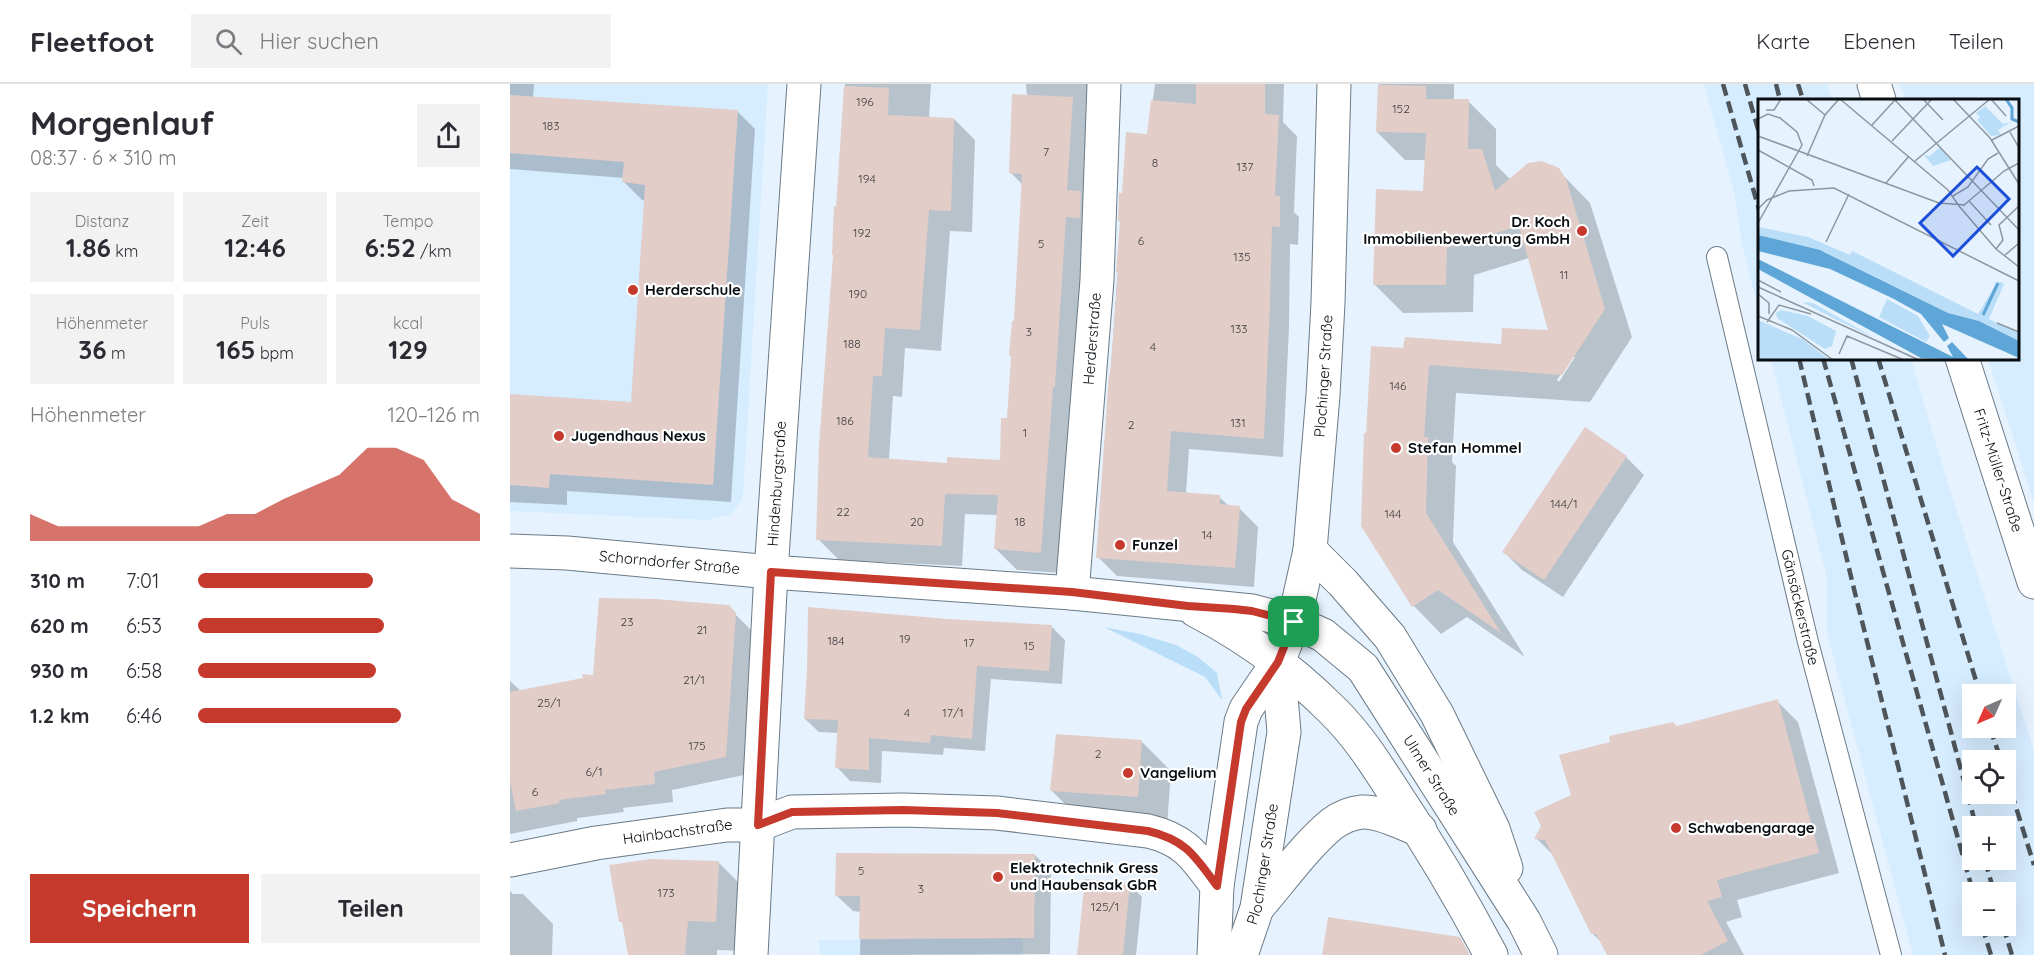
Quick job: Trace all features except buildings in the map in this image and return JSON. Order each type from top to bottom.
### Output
[{"type":"street","name":"Hindenburgstraße","points":[[751,955],[771,572],[804,84]]},
{"type":"street","name":"Herderstraße","points":[[1072,592],[1097,280],[1104,84]]},
{"type":"street","name":"Plochinger Straße","points":[[1214,955],[1217,886],[1241,722],[1246,709],[1278,662],[1294,622],[1310,550],[1328,303],[1334,84]]},
{"type":"street","points":[[1874,84],[1879,99]]},
{"type":"street","name":"Fritz-Müller-Straße","points":[[1963,360],[2034,582]]},
{"type":"street","points":[[1310,550],[1343,583],[1390,637],[1437,714],[1493,829],[1524,921]]},
{"type":"street","name":"Schorndorfer Straße","points":[[510,551],[567,553],[771,572],[1072,592],[1252,611],[1294,622]]},
{"type":"street","name":"Schorndorfer Straße","points":[[1188,606],[1223,625],[1278,662]]},
{"type":"street","name":"Ulmer Straße","points":[[1294,622],[1323,635],[1363,668],[1524,921],[1541,955]]},
{"type":"street","name":"Plochinger Straße","points":[[1241,955],[1257,908],[1284,732],[1278,662]]},
{"type":"street","points":[[1278,662],[1333,710],[1361,743],[1420,830],[1491,955]]},
{"type":"street","name":"Hainbachstraße","points":[[510,860],[596,843],[727,825],[758,825],[792,812],[903,810],[997,813],[1148,831],[1164,835],[1191,852],[1217,886]]},
{"type":"street","points":[[1257,908],[1316,840],[1333,823],[1347,816],[1363,812],[1379,814],[1420,830]]},
{"type":"lane","name":"Gänsäckerstraße","points":[[1717,257],[1809,642],[1891,955]]},
{"type":"shaded area","name":"Herderschule","points":[[510,84],[768,84],[743,496],[730,515],[706,520],[510,511]]},
{"type":"shaded area","points":[[1704,84],[1827,84],[1832,99],[1758,99],[1758,309],[1742,245],[1735,196]]},
{"type":"shaded area","points":[[1900,84],[2034,84],[2034,503],[1988,360],[2019,360],[2019,99],[1906,99]]},
{"type":"shaded area","points":[[1771,360],[1911,360],[1943,468],[2013,684],[1962,684],[1962,738],[2016,738],[2016,694],[2034,750],[2034,955],[1913,955],[1827,634],[1827,578]]},
{"type":"shaded area","points":[[1104,627],[1140,634],[1176,645],[1198,657],[1217,673],[1222,700],[1205,677]]},
{"type":"shaded area","points":[[1022,938],[1023,955],[820,955],[819,940]]},
{"type":"railway","points":[[1723,84],[1758,206]]},
{"type":"railway","points":[[1745,84],[1758,129]]},
{"type":"railway","points":[[1776,84],[1780,99]]},
{"type":"railway","points":[[1798,84],[1803,99]]},
{"type":"railway","points":[[1799,360],[1945,955]]},
{"type":"railway","points":[[1824,360],[1970,882]]},
{"type":"railway","points":[[1852,360],[1973,816]]},
{"type":"railway","points":[[1879,360],[1977,684]]},
{"type":"railway","points":[[1993,738],[1998,750]]},
{"type":"railway","points":[[2015,804],[2034,865]]},
{"type":"railway","points":[[1988,870],[1991,882]]},
{"type":"railway","points":[[1985,936],[1991,955]]},
{"type":"railway","points":[[2006,936],[2012,955]]},
{"type":"place","name":"Dr. Koch Immobilienbewertung GmbH","points":[[1582,231]]},
{"type":"place","name":"Herderschule","points":[[633,290]]},
{"type":"place","name":"Jugendhaus Nexus","points":[[559,436]]},
{"type":"place","name":"Stefan Hommel","points":[[1396,448]]},
{"type":"place","name":"Funzel","points":[[1120,545]]},
{"type":"place","name":"Vangelium","points":[[1128,773]]},
{"type":"place","name":"Schwabengarage","points":[[1676,828]]},
{"type":"place","name":"Elektrotechnik Gress und Haubensak GbR","points":[[998,877]]},
{"type":"route","points":[[771,572],[1072,592],[1252,611],[1294,622],[1278,662],[1246,709],[1241,722],[1217,886],[1191,852],[1180,843],[1164,835],[1148,831],[997,813],[903,810],[792,812],[758,825],[771,572]]}]
